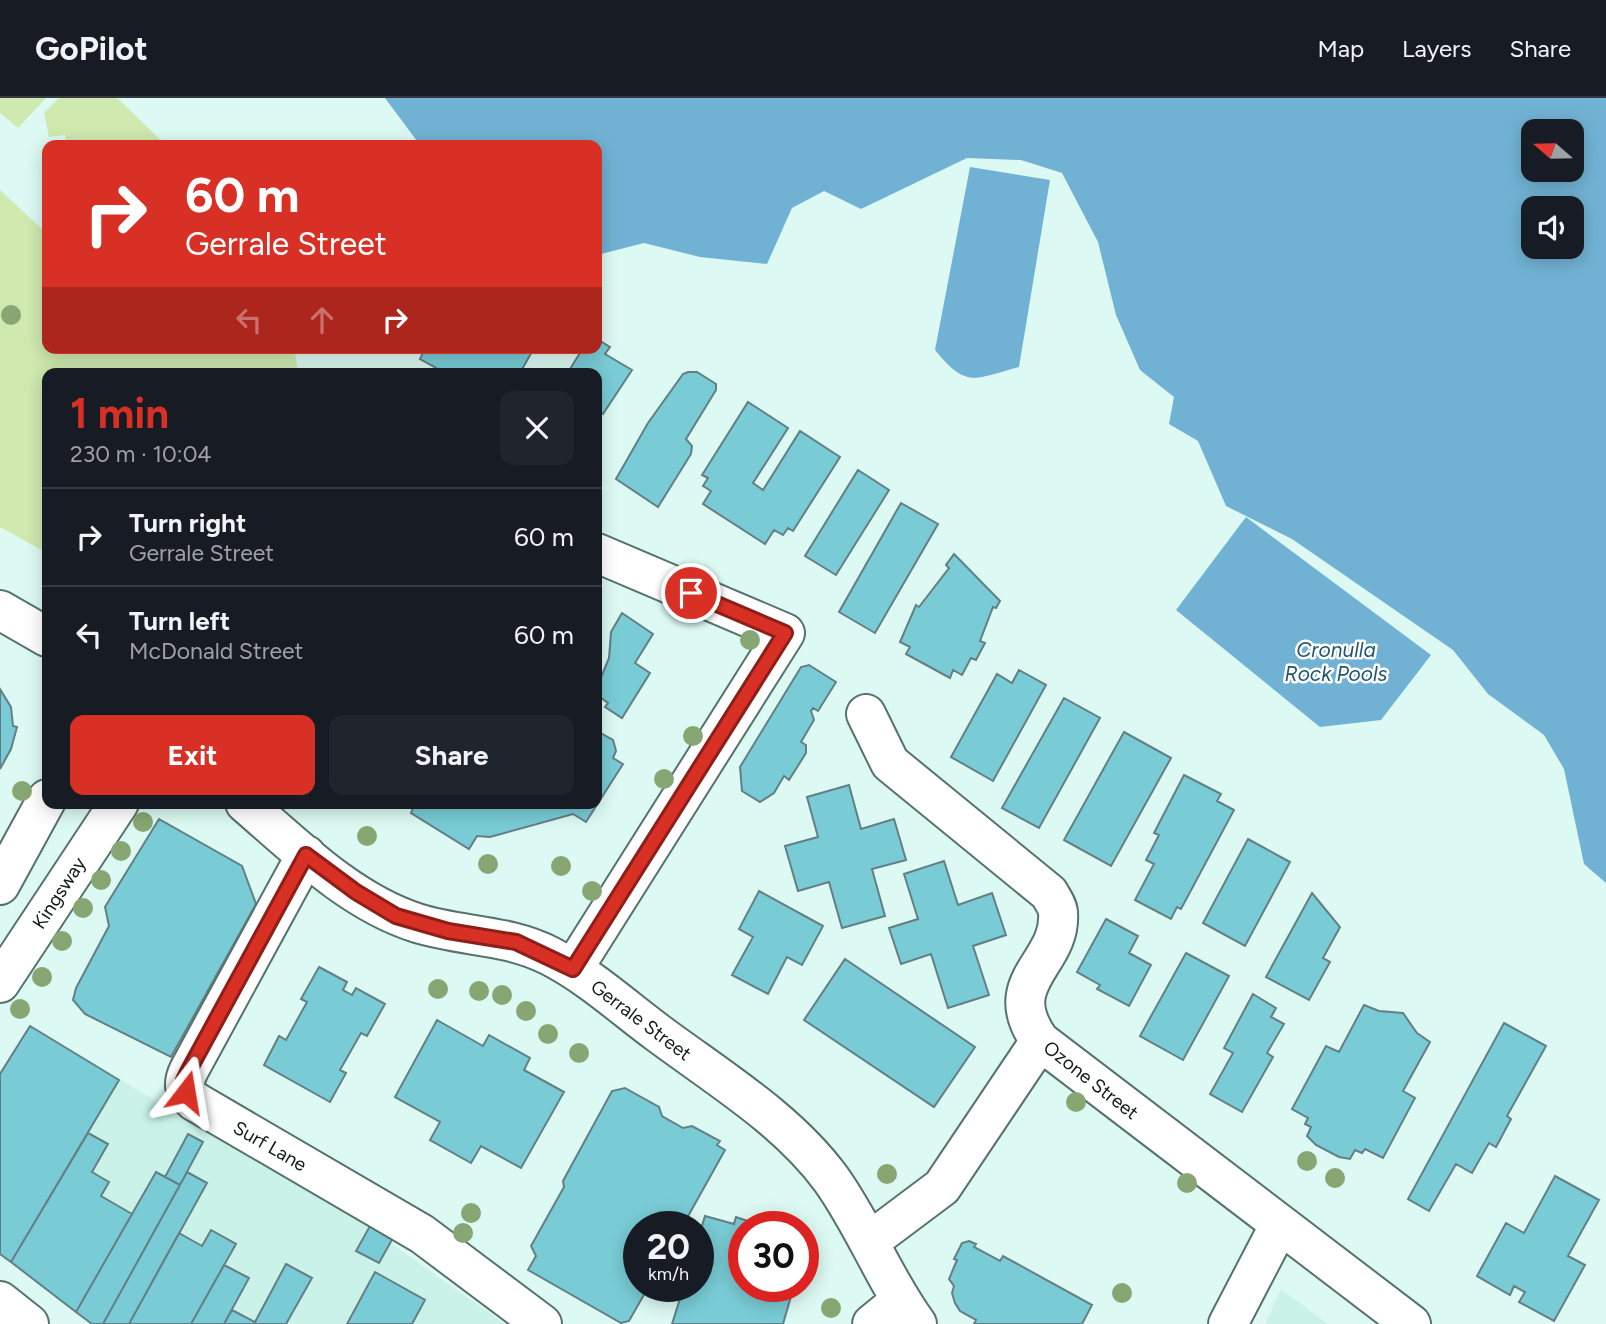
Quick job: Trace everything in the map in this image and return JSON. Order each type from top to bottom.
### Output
[{"type":"street","points":[[573,969],[785,633],[602,555]]},
{"type":"street","points":[[0,610],[42,634]]},
{"type":"street","name":"Ozone Street","points":[[866,714],[890,762],[1049,893],[1058,911],[1055,931],[1024,999],[1024,1014],[1040,1041],[1279,1226],[1411,1324]]},
{"type":"street","points":[[0,885],[45,809]]},
{"type":"street","name":"Gerrale Street","points":[[252,809],[306,855],[356,892],[396,916],[448,931],[516,942],[573,969],[778,1124],[830,1178],[870,1241],[896,1316]]},
{"type":"street","name":"Kingsway","points":[[0,983],[108,811]]},
{"type":"street","name":"Surf Lane","points":[[306,855],[189,1070],[184,1080],[186,1092],[194,1101],[422,1234],[542,1324]]},
{"type":"street","points":[[870,1241],[931,1198],[953,1175],[1040,1041]]},
{"type":"street","points":[[1228,1324],[1279,1226]]},
{"type":"street","points":[[0,1301],[29,1324]]},
{"type":"shaded area","points":[[30,1026],[368,1227],[505,1324],[92,1324],[0,1254],[0,1074]]},
{"type":"shaded area","points":[[1281,1289],[1328,1324],[1265,1324]]},
{"type":"green space","points":[[0,98],[46,98],[18,128],[0,113]]},
{"type":"green space","points":[[59,98],[117,98],[161,140],[66,140],[65,135],[49,137],[44,113]]},
{"type":"green space","points":[[0,190],[42,229],[42,354],[295,354],[297,368],[42,368],[42,550],[0,527]]},
{"type":"water","points":[[385,98],[1606,98],[1606,883],[1584,864],[1564,769],[1544,735],[1488,694],[1453,650],[1292,539],[1226,506],[1198,441],[1169,424],[1174,397],[1140,370],[1116,315],[1098,242],[1062,173],[1021,160],[967,158],[861,209],[824,191],[792,208],[767,264],[700,257],[644,243],[602,254],[602,140],[416,140]]},
{"type":"water","points":[[970,167],[1050,180],[1019,367],[972,378],[955,371],[935,350]]},
{"type":"water","name":"Cronulla Rock Pools","points":[[1246,517],[1431,655],[1381,720],[1320,727],[1176,610]]},
{"type":"building","points":[[602,342],[610,347],[605,354],[632,370],[603,414],[602,368],[571,368],[579,354],[602,354]]},
{"type":"building","points":[[422,354],[531,354],[523,368],[436,368],[420,359]]},
{"type":"building","points":[[697,372],[716,384],[716,390],[686,439],[692,446],[691,454],[658,507],[616,479],[648,423],[683,374]]},
{"type":"building","points":[[748,402],[788,428],[753,483],[763,490],[800,431],[840,457],[793,531],[788,528],[783,535],[774,530],[765,544],[703,504],[711,491],[703,486],[708,478],[702,475]]},
{"type":"building","points":[[858,470],[889,490],[836,575],[805,556]]},
{"type":"building","points":[[901,503],[938,524],[875,633],[839,612]]},
{"type":"building","points":[[954,554],[1000,601],[996,608],[993,607],[980,641],[985,643],[976,660],[971,658],[962,675],[953,670],[950,678],[906,654],[910,647],[900,642],[916,605],[919,607],[949,568],[946,565]]},
{"type":"building","points":[[622,613],[653,634],[635,663],[650,673],[622,718],[605,707],[608,703],[602,699],[602,675],[609,658],[611,632]]},
{"type":"building","points":[[809,665],[836,682],[818,711],[813,708],[811,711],[814,720],[801,742],[806,745],[806,753],[789,780],[784,776],[774,793],[760,802],[742,791],[740,767],[801,667]]},
{"type":"building","points":[[1019,670],[1046,685],[993,781],[951,757],[997,674],[1012,683]]},
{"type":"building","points":[[0,689],[11,707],[13,726],[17,727],[11,749],[0,769]]},
{"type":"building","points":[[1064,698],[1100,718],[1039,828],[1002,808]]},
{"type":"building","points":[[1124,732],[1171,758],[1111,866],[1064,840]]},
{"type":"building","points":[[602,734],[613,740],[616,751],[613,758],[623,764],[602,797]]},
{"type":"building","points":[[1184,775],[1221,794],[1217,801],[1234,810],[1181,909],[1177,907],[1171,919],[1135,900],[1154,864],[1146,860],[1159,835],[1154,833]]},
{"type":"building","points":[[849,785],[861,829],[894,819],[906,860],[872,869],[885,916],[842,928],[829,882],[798,891],[785,846],[818,837],[807,797]]},
{"type":"building","points":[[413,809],[594,809],[586,822],[573,814],[490,837],[477,836],[469,849],[411,813]]},
{"type":"building","points":[[159,819],[242,866],[256,904],[171,1057],[85,1014],[73,1000],[76,988],[109,926],[105,907]]},
{"type":"building","points":[[1248,839],[1290,862],[1245,946],[1203,923]]},
{"type":"building","points":[[944,861],[958,905],[992,893],[1006,935],[973,946],[989,995],[948,1008],[931,954],[901,964],[889,928],[918,919],[904,874]]},
{"type":"building","points":[[759,891],[823,926],[802,965],[787,957],[768,994],[732,975],[753,937],[739,929]]},
{"type":"building","points":[[1312,893],[1340,927],[1323,958],[1330,962],[1309,1000],[1266,977]]},
{"type":"building","points":[[1106,919],[1138,936],[1129,953],[1151,965],[1129,1006],[1097,989],[1100,985],[1077,972]]},
{"type":"building","points":[[1186,953],[1229,976],[1183,1060],[1140,1036]]},
{"type":"building","points":[[845,959],[975,1047],[934,1107],[804,1020]]},
{"type":"building","points":[[319,967],[347,982],[343,990],[352,995],[356,988],[385,1004],[367,1036],[361,1033],[340,1070],[346,1073],[330,1102],[264,1065],[279,1036],[286,1040],[307,1002],[301,999]]},
{"type":"building","points":[[1253,994],[1276,1008],[1271,1017],[1284,1024],[1267,1053],[1273,1057],[1242,1112],[1210,1094],[1233,1053],[1224,1048]]},
{"type":"building","points":[[1364,1005],[1379,1011],[1403,1013],[1417,1033],[1430,1042],[1403,1091],[1415,1098],[1383,1158],[1365,1149],[1362,1153],[1355,1150],[1350,1159],[1339,1157],[1316,1145],[1307,1136],[1311,1127],[1305,1124],[1308,1118],[1292,1109],[1326,1046],[1339,1052]]},
{"type":"building","points":[[437,1020],[483,1046],[489,1035],[530,1058],[524,1070],[564,1092],[521,1168],[481,1146],[471,1163],[430,1140],[440,1122],[395,1097]]},
{"type":"building","points":[[1504,1023],[1546,1046],[1507,1116],[1511,1119],[1496,1147],[1489,1143],[1472,1173],[1456,1164],[1429,1211],[1408,1199]]},
{"type":"building","points":[[30,1026],[119,1080],[11,1262],[0,1254],[0,1074]]},
{"type":"building","points":[[625,1088],[659,1107],[662,1116],[683,1128],[692,1126],[720,1141],[717,1145],[725,1150],[691,1211],[623,1211],[623,1302],[640,1302],[629,1321],[621,1323],[528,1270],[536,1256],[531,1246],[612,1091]]},
{"type":"building","points":[[88,1133],[108,1144],[92,1172],[109,1182],[101,1196],[132,1214],[76,1312],[11,1262]]},
{"type":"building","points":[[188,1134],[203,1142],[180,1185],[165,1177]]},
{"type":"building","points":[[156,1172],[180,1185],[103,1324],[92,1324],[76,1312]]},
{"type":"building","points":[[187,1172],[207,1183],[129,1324],[103,1324]]},
{"type":"building","points":[[1555,1176],[1599,1200],[1568,1256],[1585,1265],[1554,1321],[1519,1302],[1525,1292],[1514,1286],[1510,1295],[1477,1276],[1506,1223],[1524,1233]]},
{"type":"building","points":[[714,1218],[728,1222],[728,1302],[789,1302],[783,1324],[672,1324],[679,1302],[714,1302]]},
{"type":"building","points":[[370,1226],[393,1238],[379,1263],[356,1251]]},
{"type":"building","points":[[211,1230],[236,1244],[191,1324],[129,1324],[179,1233],[202,1246]]},
{"type":"building","points":[[969,1241],[976,1244],[974,1247],[1000,1261],[1003,1256],[1092,1305],[1082,1324],[974,1324],[976,1320],[960,1311],[955,1303],[952,1293],[954,1286],[949,1279],[962,1243]]},
{"type":"building","points":[[286,1264],[312,1278],[286,1324],[254,1324]]},
{"type":"building","points":[[224,1265],[249,1278],[224,1324],[191,1324]]},
{"type":"building","points":[[375,1272],[425,1300],[412,1324],[347,1324]]},
{"type":"building","points":[[232,1310],[255,1322],[254,1324],[224,1324]]},
{"type":"route","points":[[186,1092],[184,1080],[189,1070],[306,855],[356,892],[396,916],[420,925],[516,942],[573,969],[785,633],[691,593]]}]
